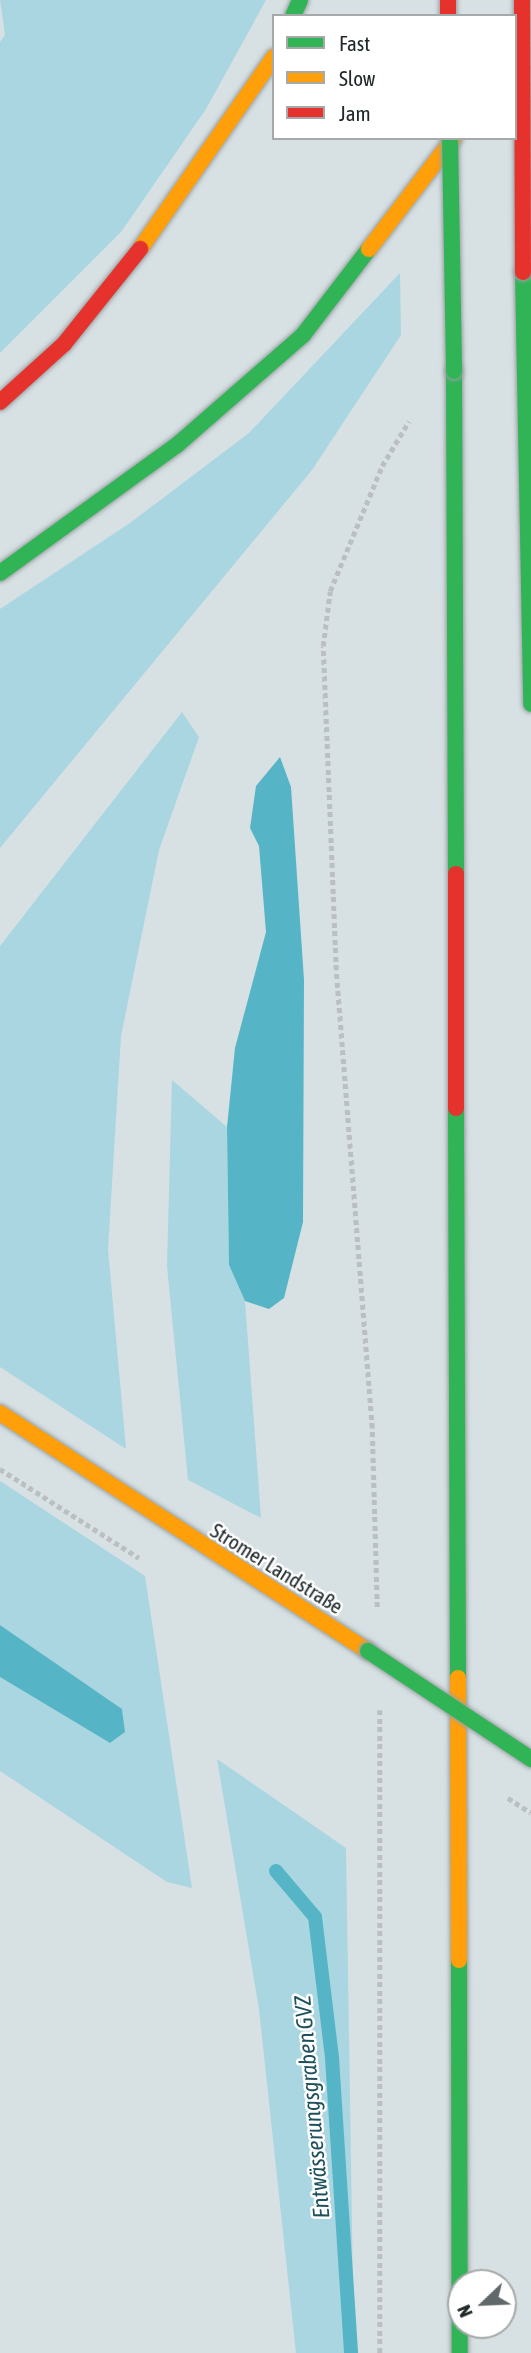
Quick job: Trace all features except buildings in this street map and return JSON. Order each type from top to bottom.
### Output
[{"type":"main road","points":[[522,0],[523,272],[531,704]]},
{"type":"main road","points":[[517,21],[527,0]]},
{"type":"main road","points":[[0,401],[64,344],[189,187],[272,60]]},
{"type":"main road","points":[[0,573],[177,445],[303,335],[450,140]]},
{"type":"main road","points":[[452,140],[460,2353]]},
{"type":"main road","name":"Stromer Landstraße","points":[[0,1413],[531,1759]]},
{"type":"path","points":[[377,1622],[372,1428],[336,970],[323,646],[330,591],[382,466],[405,428]]},
{"type":"path","points":[[0,1468],[98,1532]]},
{"type":"path","points":[[379,1705],[380,2353]]},
{"type":"shaded area","points":[[0,0],[266,0],[206,109],[121,232],[0,353],[0,42],[5,35]]},
{"type":"shaded area","points":[[400,273],[401,335],[312,470],[0,848],[0,609],[130,523],[249,433]]},
{"type":"shaded area","points":[[182,712],[199,737],[159,850],[121,1036],[108,1249],[126,1449],[0,1367],[0,946]]},
{"type":"shaded area","points":[[172,1080],[227,1127],[229,1265],[245,1301],[261,1518],[188,1480],[167,1266]]},
{"type":"shaded area","points":[[0,1481],[145,1576],[192,1888],[167,1882],[0,1771],[0,1677],[110,1743],[125,1732],[122,1709],[0,1625]]},
{"type":"shaded area","points":[[217,1759],[346,1848],[354,2353],[296,2353],[259,2009]]},
{"type":"water","points":[[280,757],[291,787],[304,980],[303,1222],[284,1298],[269,1309],[245,1301],[229,1265],[227,1127],[235,1048],[266,932],[259,846],[250,828],[256,786]]},
{"type":"water","points":[[0,1625],[122,1709],[125,1732],[110,1743],[0,1677]]},
{"type":"waterway","name":"Entwässerungsgraben GVZ","points":[[276,1871],[315,1917],[332,2058],[351,2353]]},
{"type":"traffic: fast","points":[[294,14],[300,0]]},
{"type":"traffic: fast","points":[[450,140],[454,371]]},
{"type":"traffic: fast","points":[[0,573],[177,445],[303,335],[369,249]]},
{"type":"traffic: fast","points":[[523,272],[531,704]]},
{"type":"traffic: fast","points":[[454,371],[456,874]]},
{"type":"traffic: fast","points":[[456,1108],[458,1678]]},
{"type":"traffic: fast","points":[[368,1651],[531,1759]]},
{"type":"traffic: fast","points":[[459,1960],[460,2353]]},
{"type":"traffic: slow","points":[[140,249],[272,60]]},
{"type":"traffic: slow","points":[[369,249],[452,140]]},
{"type":"traffic: slow","points":[[0,1413],[368,1651]]},
{"type":"traffic: slow","points":[[458,1678],[459,1960]]},
{"type":"traffic: jam","points":[[448,0],[448,14]]},
{"type":"traffic: jam","points":[[522,0],[523,272]]},
{"type":"traffic: jam","points":[[0,402],[64,344],[140,249]]},
{"type":"traffic: jam","points":[[456,874],[456,1108]]}]
